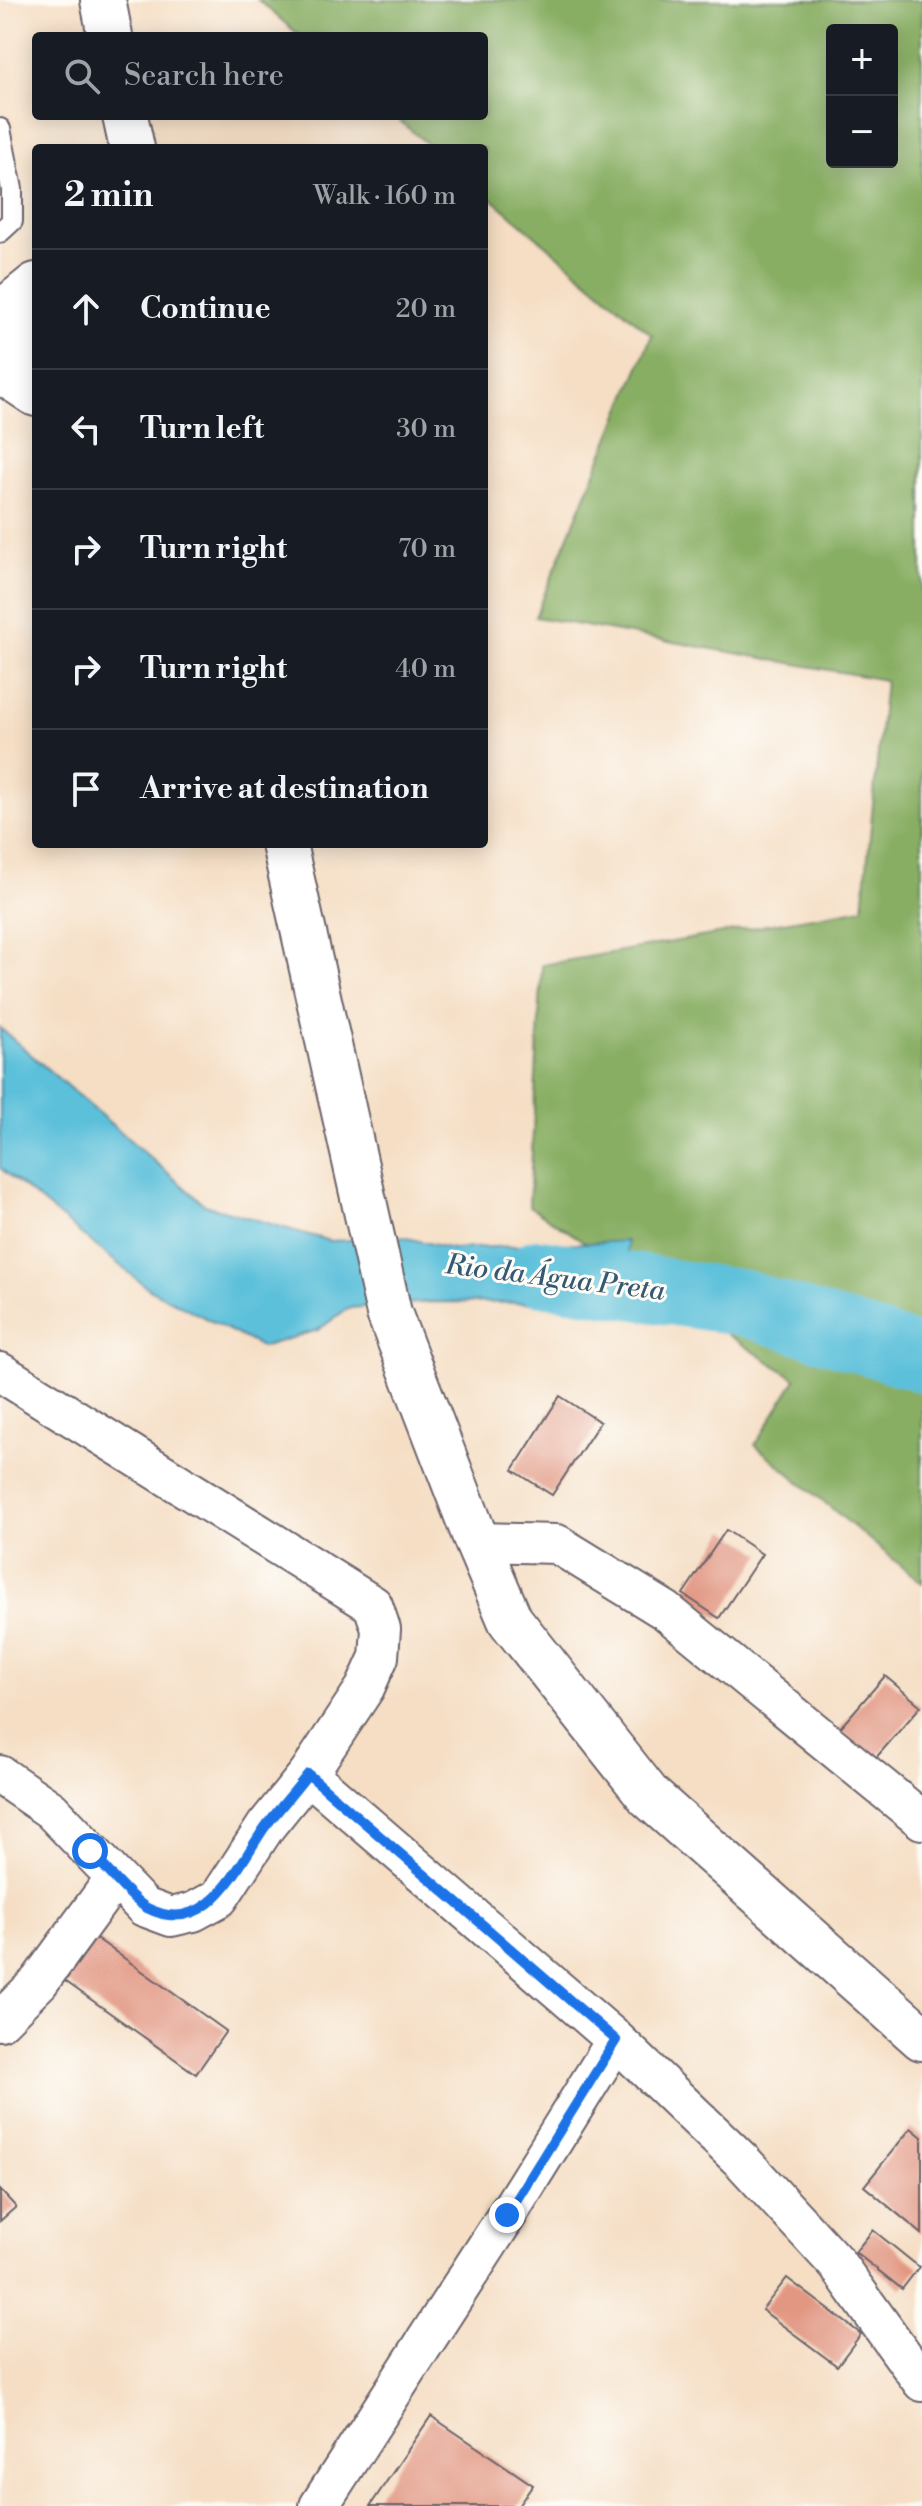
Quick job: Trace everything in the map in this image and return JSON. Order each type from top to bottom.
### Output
[{"type":"main road","points":[[103,0],[109,32]]},
{"type":"main road","points":[[0,314],[32,288]]},
{"type":"main road","points":[[0,324],[32,323]]},
{"type":"main road","points":[[0,353],[32,356]]},
{"type":"main road","points":[[0,370],[32,391]]},
{"type":"main road","points":[[285,848],[389,1313],[510,1620],[649,1796],[922,2038]]},
{"type":"street","points":[[0,1372],[373,1605],[381,1629],[379,1657],[365,1688],[308,1774],[266,1826],[219,1898],[193,1912],[171,1917],[144,1907],[51,1810],[0,1775]]},
{"type":"street","points":[[477,1542],[557,1544],[666,1611],[922,1820]]},
{"type":"street","points":[[308,1774],[616,2040],[743,2162],[837,2264],[922,2382]]},
{"type":"street","points":[[0,2021],[39,1982],[115,1878]]},
{"type":"street","points":[[0,1985],[39,1982]]},
{"type":"street","points":[[319,2506],[616,2040]]},
{"type":"lane","points":[[0,129],[12,189],[12,221],[0,232]]},
{"type":"green space","points":[[258,0],[922,0],[922,1583],[755,1445],[796,1379],[529,1206],[542,965],[863,908],[885,680],[535,617],[652,335],[488,195],[488,144],[427,144],[399,120],[488,120],[488,32],[295,32]]},
{"type":"water","points":[[0,1028],[205,1205],[330,1241],[403,1237],[452,1249],[627,1241],[627,1304],[432,1302],[348,1308],[318,1330],[261,1347],[149,1289],[0,1168]]},
{"type":"building","points":[[560,1396],[600,1422],[552,1495],[513,1470]]},
{"type":"building","points":[[726,1530],[762,1554],[719,1618],[683,1594]]},
{"type":"building","points":[[885,1676],[921,1706],[874,1760],[839,1729]]},
{"type":"building","points":[[96,1938],[226,2031],[196,2074],[65,1981]]},
{"type":"building","points":[[911,2128],[922,2137],[922,2234],[864,2186]]},
{"type":"building","points":[[0,2190],[16,2207],[0,2221]]},
{"type":"building","points":[[873,2230],[919,2267],[902,2289],[855,2252]]},
{"type":"building","points":[[787,2278],[861,2334],[837,2366],[762,2310]]},
{"type":"building","points":[[431,2416],[533,2485],[518,2506],[370,2506]]},
{"type":"waterway","name":"Rio da Água Preta","points":[[538,1272],[743,1303],[922,1359]]},
{"type":"route","points":[[90,1851],[144,1907],[171,1917],[193,1912],[219,1898],[266,1826],[308,1774],[616,2040],[507,2215]]}]
